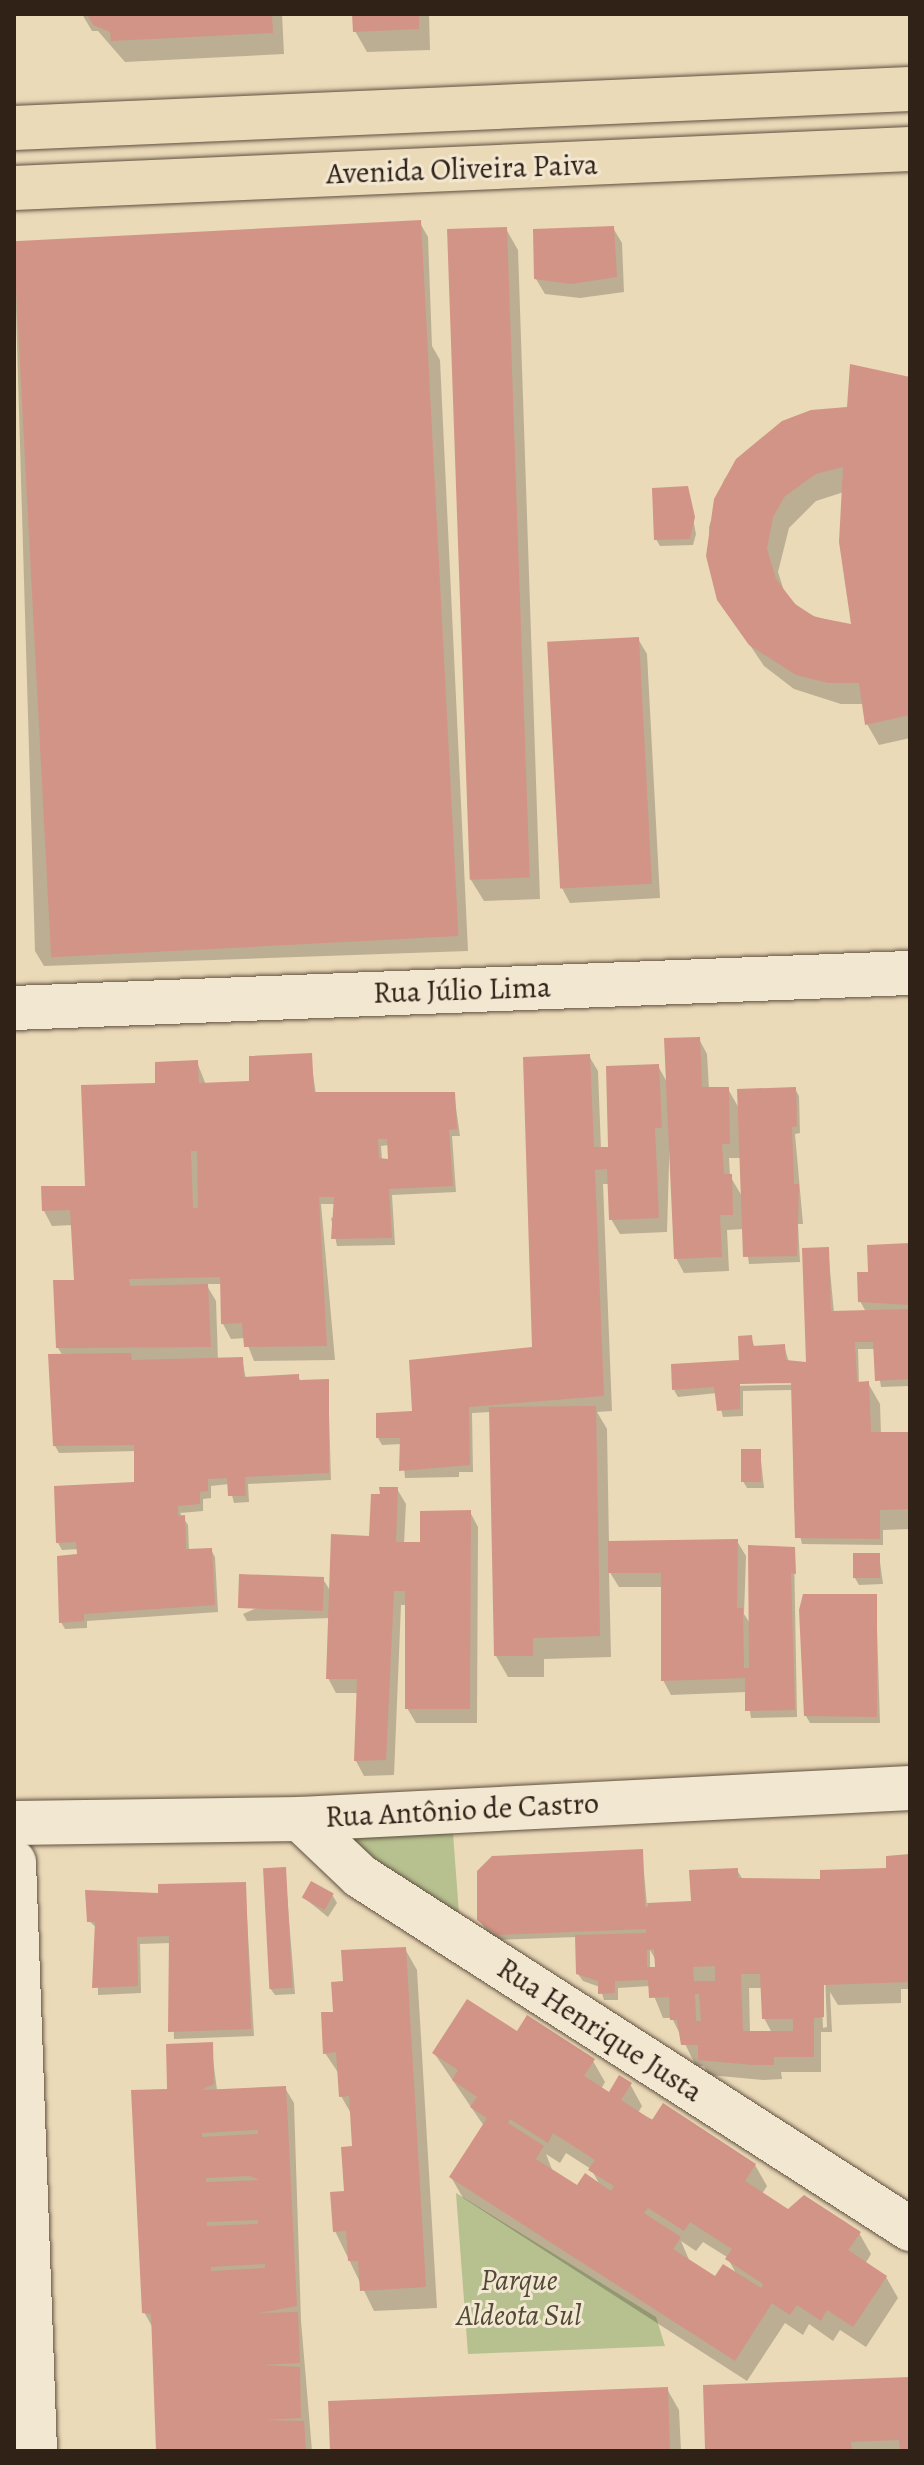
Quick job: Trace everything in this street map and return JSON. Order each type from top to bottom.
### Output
[{"type":"main road","name":"Avenida Oliveira Paiva","points":[[14,128],[910,89]]},
{"type":"main road","name":"Avenida Oliveira Paiva","points":[[14,188],[910,149]]},
{"type":"street","name":"Rua Júlio Lima","points":[[14,1008],[910,973]]},
{"type":"street","name":"Rua Antônio de Castro","points":[[14,1823],[300,1819],[910,1788]]},
{"type":"street","name":"Rua Henrique Justa","points":[[300,1819],[360,1876],[910,2229]]},
{"type":"street","points":[[14,1862],[35,2451]]},
{"type":"green space","points":[[452,1820],[460,1927],[371,1863],[331,1825]]},
{"type":"green space","name":"Parque Aldeota Sul","points":[[456,2193],[656,2317],[665,2346],[468,2354]]},
{"type":"building","points":[[87,14],[272,14],[273,33],[111,41],[110,32],[93,25]]},
{"type":"building","points":[[352,14],[419,14],[419,29],[353,32]]},
{"type":"building","points":[[421,220],[459,936],[51,957],[14,241]]},
{"type":"building","points":[[614,226],[617,277],[571,284],[534,279],[533,229]]},
{"type":"building","points":[[507,227],[530,878],[470,880],[447,229]]},
{"type":"building","points":[[850,364],[910,377],[910,715],[865,725],[859,683],[828,683],[796,675],[749,645],[717,600],[706,556],[714,499],[736,459],[782,421],[811,410],[847,407]],"holes":[[[843,467],[839,542],[851,624],[815,617],[795,604],[776,579],[767,549],[773,517],[785,496],[816,474]]]},
{"type":"building","points":[[688,486],[695,517],[690,539],[654,540],[652,488]]},
{"type":"building","points":[[639,637],[652,884],[560,888],[547,642]]},
{"type":"building","points":[[700,1037],[702,1087],[729,1087],[730,1144],[722,1144],[724,1174],[732,1174],[733,1215],[720,1215],[722,1257],[674,1259],[664,1038]]},
{"type":"building","points":[[312,1053],[314,1092],[455,1092],[457,1129],[449,1130],[453,1186],[389,1189],[392,1238],[331,1239],[334,1197],[319,1197],[327,1346],[244,1347],[242,1323],[221,1324],[220,1277],[129,1279],[130,1286],[208,1284],[211,1347],[56,1348],[53,1280],[74,1280],[70,1210],[42,1211],[41,1186],[85,1186],[81,1085],[155,1083],[155,1062],[198,1060],[199,1083],[249,1081],[249,1056]],"holes":[[[378,1139],[387,1139],[388,1159],[379,1158]],[[191,1151],[197,1151],[198,1208],[193,1208]]]},
{"type":"building","points":[[590,1054],[594,1147],[608,1147],[606,1066],[659,1064],[662,1128],[655,1128],[659,1218],[609,1220],[607,1169],[595,1170],[604,1396],[469,1407],[470,1465],[399,1471],[400,1438],[376,1438],[376,1413],[412,1411],[409,1360],[532,1347],[523,1057]]},
{"type":"building","points":[[796,1087],[797,1126],[792,1127],[794,1184],[799,1184],[797,1256],[743,1257],[737,1089]]},
{"type":"building","points":[[910,1243],[910,1305],[858,1302],[857,1272],[868,1272],[867,1245]]},
{"type":"building","points":[[829,1247],[831,1311],[910,1309],[910,1379],[875,1381],[873,1342],[855,1342],[857,1382],[869,1381],[871,1432],[910,1432],[910,1509],[880,1510],[880,1539],[795,1538],[791,1383],[740,1384],[740,1409],[717,1411],[714,1387],[672,1390],[671,1364],[739,1360],[738,1336],[752,1335],[753,1346],[785,1344],[786,1360],[806,1362],[802,1248]]},
{"type":"building","points":[[131,1353],[132,1360],[243,1357],[244,1377],[299,1374],[299,1380],[329,1379],[329,1473],[245,1477],[246,1496],[228,1496],[227,1478],[208,1479],[208,1491],[200,1492],[200,1504],[178,1506],[178,1516],[185,1515],[186,1549],[212,1548],[215,1605],[84,1614],[84,1621],[59,1623],[57,1556],[77,1554],[76,1542],[56,1543],[54,1486],[134,1482],[134,1445],[53,1446],[48,1354]]},
{"type":"building","points":[[596,1406],[600,1636],[533,1638],[533,1656],[494,1656],[489,1407]]},
{"type":"building","points":[[741,1449],[761,1449],[761,1482],[741,1482]]},
{"type":"building","points":[[379,1487],[398,1487],[396,1542],[420,1542],[420,1511],[471,1510],[470,1709],[405,1709],[405,1591],[394,1591],[386,1760],[354,1761],[357,1679],[326,1679],[331,1534],[369,1536],[371,1494],[380,1494]]},
{"type":"building","points":[[738,1539],[737,1608],[743,1608],[744,1668],[749,1668],[748,1545],[795,1547],[796,1574],[791,1573],[795,1710],[745,1711],[745,1678],[661,1681],[661,1573],[608,1573],[608,1541]]},
{"type":"building","points":[[853,1553],[880,1553],[880,1578],[853,1578]]},
{"type":"building","points":[[239,1574],[324,1577],[323,1611],[238,1608]]},
{"type":"building","points":[[803,1594],[877,1594],[877,1717],[804,1716],[799,1610]]},
{"type":"building","points":[[643,1849],[645,1907],[648,1907],[647,1903],[691,1901],[689,1870],[738,1868],[738,1878],[820,1879],[820,1870],[886,1868],[886,1856],[910,1854],[910,1982],[824,1985],[824,2017],[814,2018],[814,2057],[774,2057],[774,2065],[698,2060],[698,2045],[681,2045],[677,2020],[670,2020],[669,1997],[649,1998],[648,1980],[615,1981],[615,1993],[598,1994],[598,1981],[576,1974],[575,1935],[646,1933],[646,1929],[497,1935],[477,1920],[477,1871],[492,1856]],"holes":[[[654,1949],[655,1967],[647,1967],[647,1950]],[[715,1966],[715,1981],[694,1981],[693,1967]],[[741,1974],[760,1974],[762,2019],[793,2019],[793,2031],[743,2031]],[[695,1994],[699,1994],[701,2021],[696,2021]]]},
{"type":"building","points":[[286,1867],[292,1988],[269,1989],[263,1868]]},
{"type":"building","points":[[311,1881],[334,1894],[325,1910],[302,1898]]},
{"type":"building","points":[[246,1882],[251,2029],[168,2032],[169,1936],[137,1937],[138,1986],[92,1988],[95,1922],[87,1922],[85,1890],[158,1893],[158,1884]]},
{"type":"building","points":[[406,1947],[426,2287],[360,2291],[358,2261],[348,2261],[346,2231],[333,2232],[330,2192],[344,2191],[341,2147],[352,2146],[349,2096],[339,2097],[336,2052],[323,2054],[321,2012],[333,2012],[331,1982],[343,1981],[341,1950]]},
{"type":"building","points":[[467,1999],[517,2031],[527,2015],[595,2059],[584,2076],[609,2092],[619,2075],[632,2083],[621,2100],[652,2120],[663,2103],[756,2164],[745,2181],[788,2209],[804,2195],[861,2232],[848,2250],[887,2276],[853,2327],[827,2310],[821,2321],[797,2305],[790,2315],[772,2303],[735,2361],[449,2177],[487,2118],[470,2107],[477,2097],[452,2080],[458,2070],[432,2053]],"holes":[[[510,2119],[548,2143],[553,2133],[595,2160],[588,2170],[614,2186],[611,2191],[585,2173],[577,2185],[536,2159],[544,2146],[508,2123]],[[648,2208],[684,2231],[690,2222],[732,2249],[725,2259],[763,2284],[761,2288],[723,2264],[715,2276],[673,2249],[681,2237],[644,2213]]]},
{"type":"building","points":[[213,2042],[214,2084],[201,2090],[286,2086],[297,2306],[259,2313],[298,2312],[300,2363],[261,2365],[300,2367],[301,2418],[265,2420],[304,2421],[306,2451],[156,2451],[151,2314],[142,2313],[131,2090],[167,2089],[166,2044]],"holes":[[[258,2130],[258,2134],[202,2137],[202,2133]],[[249,2176],[260,2180],[206,2182],[206,2178]],[[258,2220],[258,2224],[207,2226],[207,2222]],[[265,2264],[265,2268],[211,2271],[211,2267]]]},
{"type":"building","points":[[910,2377],[910,2451],[900,2451],[899,2440],[851,2442],[852,2451],[705,2449],[703,2385]]},
{"type":"building","points":[[668,2387],[670,2449],[330,2451],[328,2401]]}]
